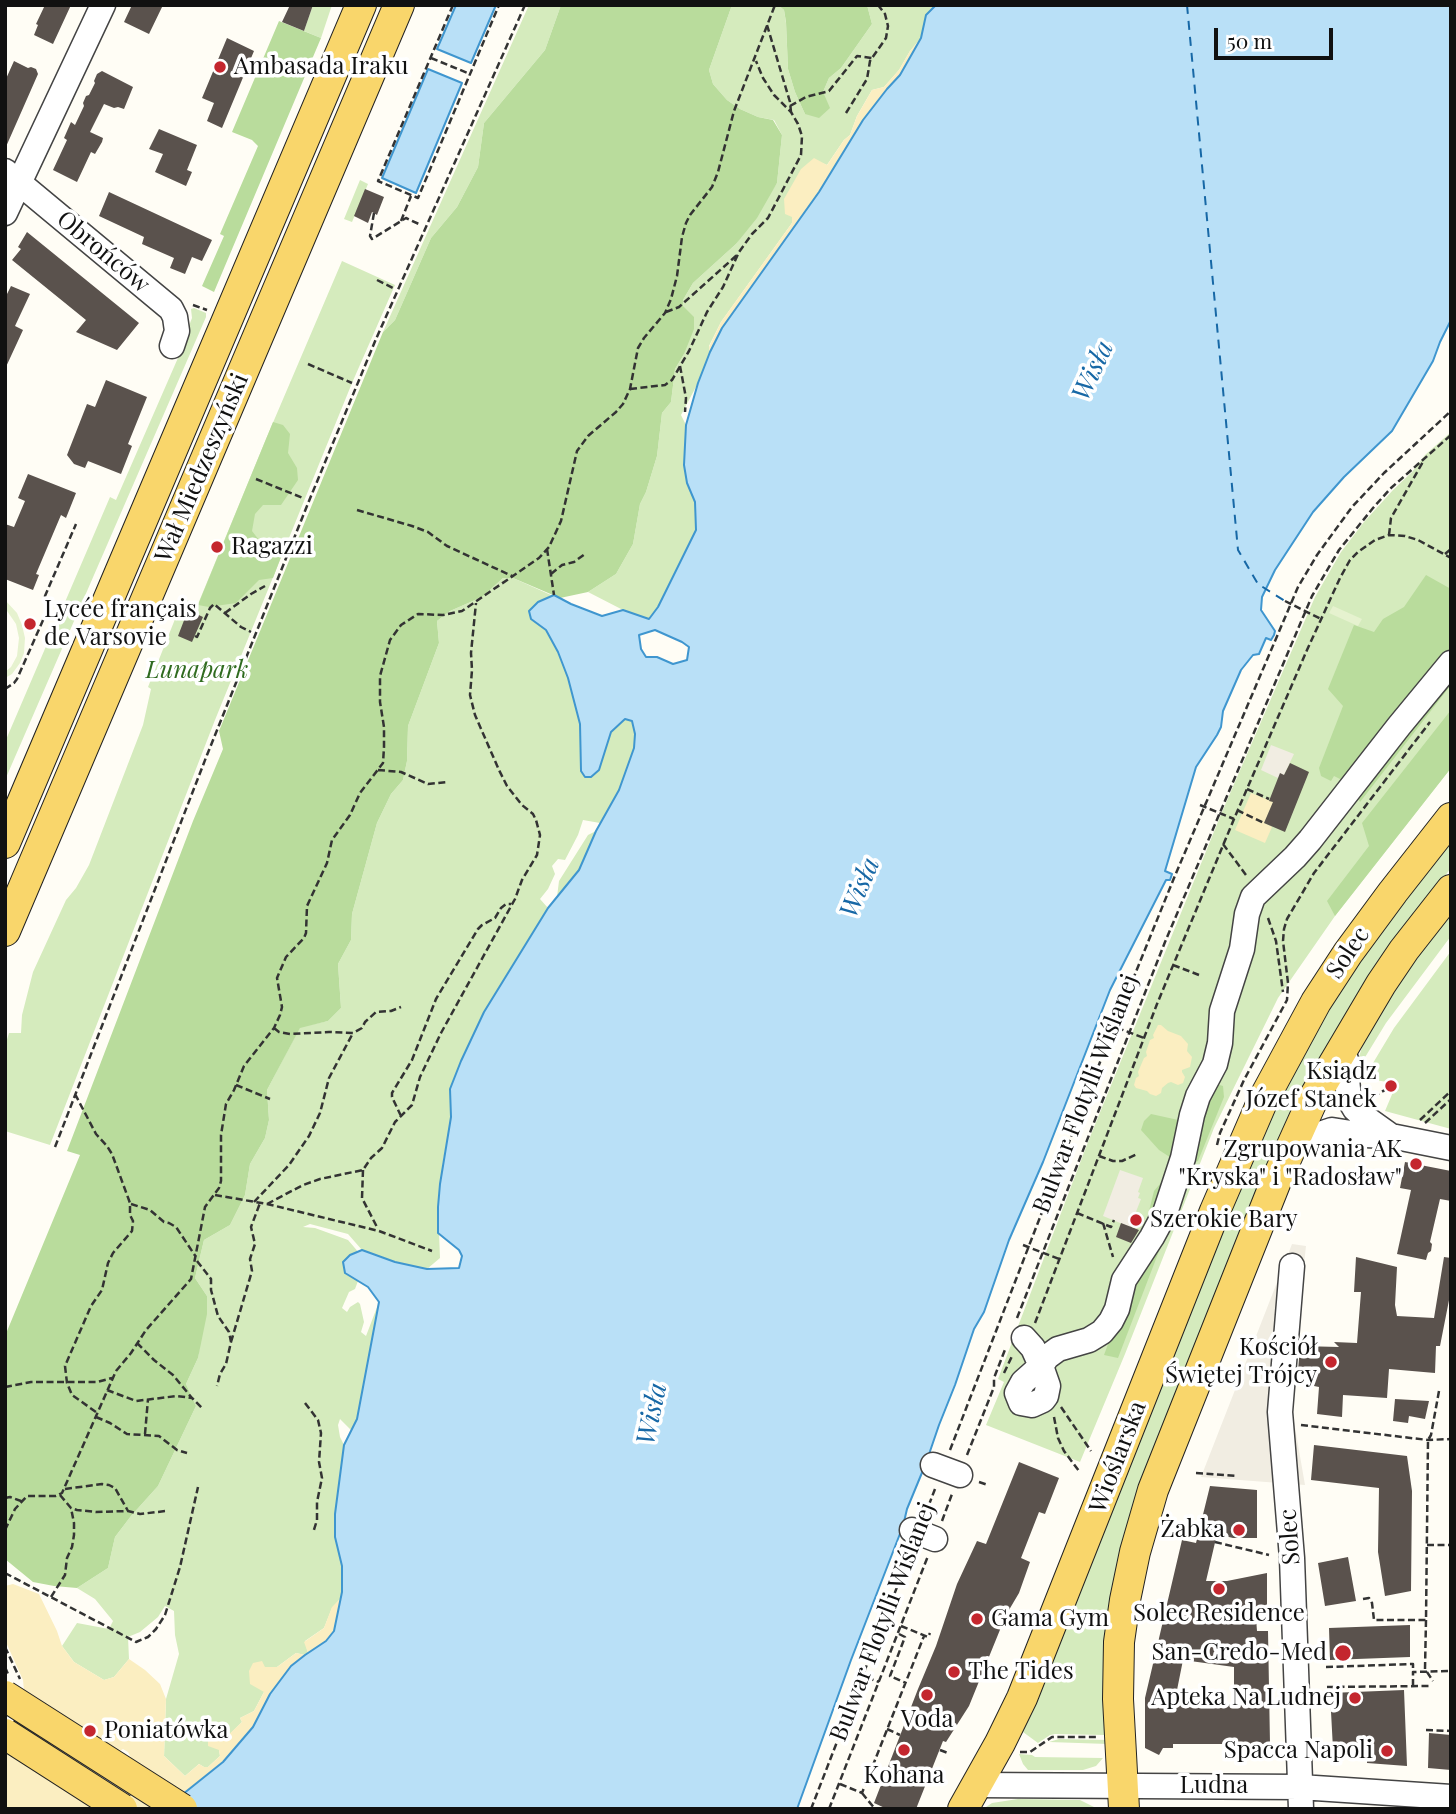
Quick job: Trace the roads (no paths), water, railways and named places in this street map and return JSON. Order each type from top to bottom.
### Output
[{"type":"main road","name":"Wał Miedzeszyński","points":[[5,843],[361,5]]},
{"type":"main road","name":"Wał Miedzeszyński","points":[[5,931],[399,5]]},
{"type":"main road","name":"Solec","points":[[1264,1100],[1300,1030],[1342,961],[1451,818]]},
{"type":"main road","name":"Solec","points":[[1293,1143],[1313,1099],[1367,1005],[1451,890]]},
{"type":"main road","name":"Wioślarska","points":[[970,1797],[1022,1698],[1215,1211],[1264,1100]]},
{"type":"main road","name":"Wioślarska","points":[[1123,1798],[1118,1699],[1119,1642],[1139,1531],[1153,1490],[1293,1143]]},
{"type":"main road","points":[[5,1696],[182,1809]]},
{"type":"main road","points":[[5,1734],[122,1809]]},
{"type":"street","points":[[5,213],[13,177],[103,5]]},
{"type":"street","name":"Obrońców","points":[[13,177],[171,309],[177,331],[172,346]]},
{"type":"street","points":[[1015,1335],[1033,1348],[1044,1376],[1047,1357],[1058,1349],[1089,1340],[1102,1332],[1111,1321],[1124,1280],[1165,1213],[1183,1158],[1192,1115],[1202,1087],[1215,1064],[1220,1043],[1222,1011],[1242,949],[1249,904],[1257,891],[1282,870],[1310,840],[1451,663]]},
{"type":"street","points":[[1342,1050],[1349,1067],[1346,1079],[1349,1099],[1355,1109],[1391,1136]]},
{"type":"street","points":[[1293,1143],[1332,1130],[1364,1136],[1391,1136],[1451,1148]]},
{"type":"street","name":"Solec","points":[[1292,1266],[1280,1412],[1292,1558],[1300,1798]]},
{"type":"street","name":"Ludna","points":[[970,1797],[1058,1784],[1123,1798],[1451,1797]]},
{"type":"water","points":[[456,5],[496,5],[471,63],[437,49]]},
{"type":"water","name":"Wisła","points":[[936,5],[1451,5],[1451,320],[1433,361],[1392,431],[1344,477],[1313,512],[1275,570],[1262,597],[1261,610],[1275,631],[1274,635],[1271,640],[1266,638],[1259,654],[1253,655],[1241,670],[1223,711],[1221,727],[1196,767],[1165,871],[1172,874],[1170,880],[1166,880],[1110,990],[1043,1162],[1009,1240],[797,1809],[167,1809],[223,1762],[253,1727],[270,1694],[291,1666],[326,1641],[334,1631],[342,1592],[342,1566],[335,1537],[335,1514],[344,1445],[357,1419],[379,1302],[368,1287],[345,1273],[343,1262],[350,1255],[362,1250],[395,1262],[427,1269],[459,1268],[462,1256],[459,1250],[438,1233],[440,1184],[451,1117],[450,1089],[484,1012],[548,908],[579,870],[596,831],[619,790],[634,748],[632,721],[625,719],[611,732],[599,770],[591,777],[585,777],[581,771],[580,724],[568,678],[546,630],[531,619],[529,611],[538,602],[554,595],[602,616],[623,610],[649,619],[658,607],[696,530],[695,502],[687,483],[684,465],[686,425],[710,352],[722,328],[819,192],[863,120],[900,75],[921,38],[926,15]],"holes":[[[655,630],[689,647],[687,660],[673,664],[657,657],[646,657],[641,649],[639,635]]]},
{"type":"water","points":[[428,69],[462,83],[416,193],[382,178]]},
{"type":"place","name":"Ambasada Iraku","points":[[220,67]]},
{"type":"place","name":"Ragazzi","points":[[217,547]]},
{"type":"place","name":"Lycée français de Varsovie","points":[[30,624]]},
{"type":"place","name":"Ksiądz Józef Stanek","points":[[1391,1086]]},
{"type":"place","name":"Zgrupowania AK \"Kryska\" i \"Radosław\"","points":[[1416,1164]]},
{"type":"place","name":"Szerokie Bary","points":[[1136,1220]]},
{"type":"place","name":"Kościół Świętej Trójcy","points":[[1331,1362]]},
{"type":"place","name":"Żabka","points":[[1239,1530]]},
{"type":"place","name":"Solec Residence","points":[[1219,1589]]},
{"type":"place","name":"Gama Gym","points":[[977,1619]]},
{"type":"place","name":"San-Credo-Med","points":[[1343,1653]]},
{"type":"place","name":"The Tides","points":[[954,1672]]},
{"type":"place","name":"Voda","points":[[927,1695]]},
{"type":"place","name":"Apteka Na Ludnej","points":[[1355,1698]]},
{"type":"place","name":"Poniatówka","points":[[90,1731]]},
{"type":"place","name":"Kohana","points":[[904,1750]]},
{"type":"place","name":"Spacca Napoli","points":[[1387,1751]]},
{"type":"park label","name":"Lunapark","points":[[197,671]]}]
